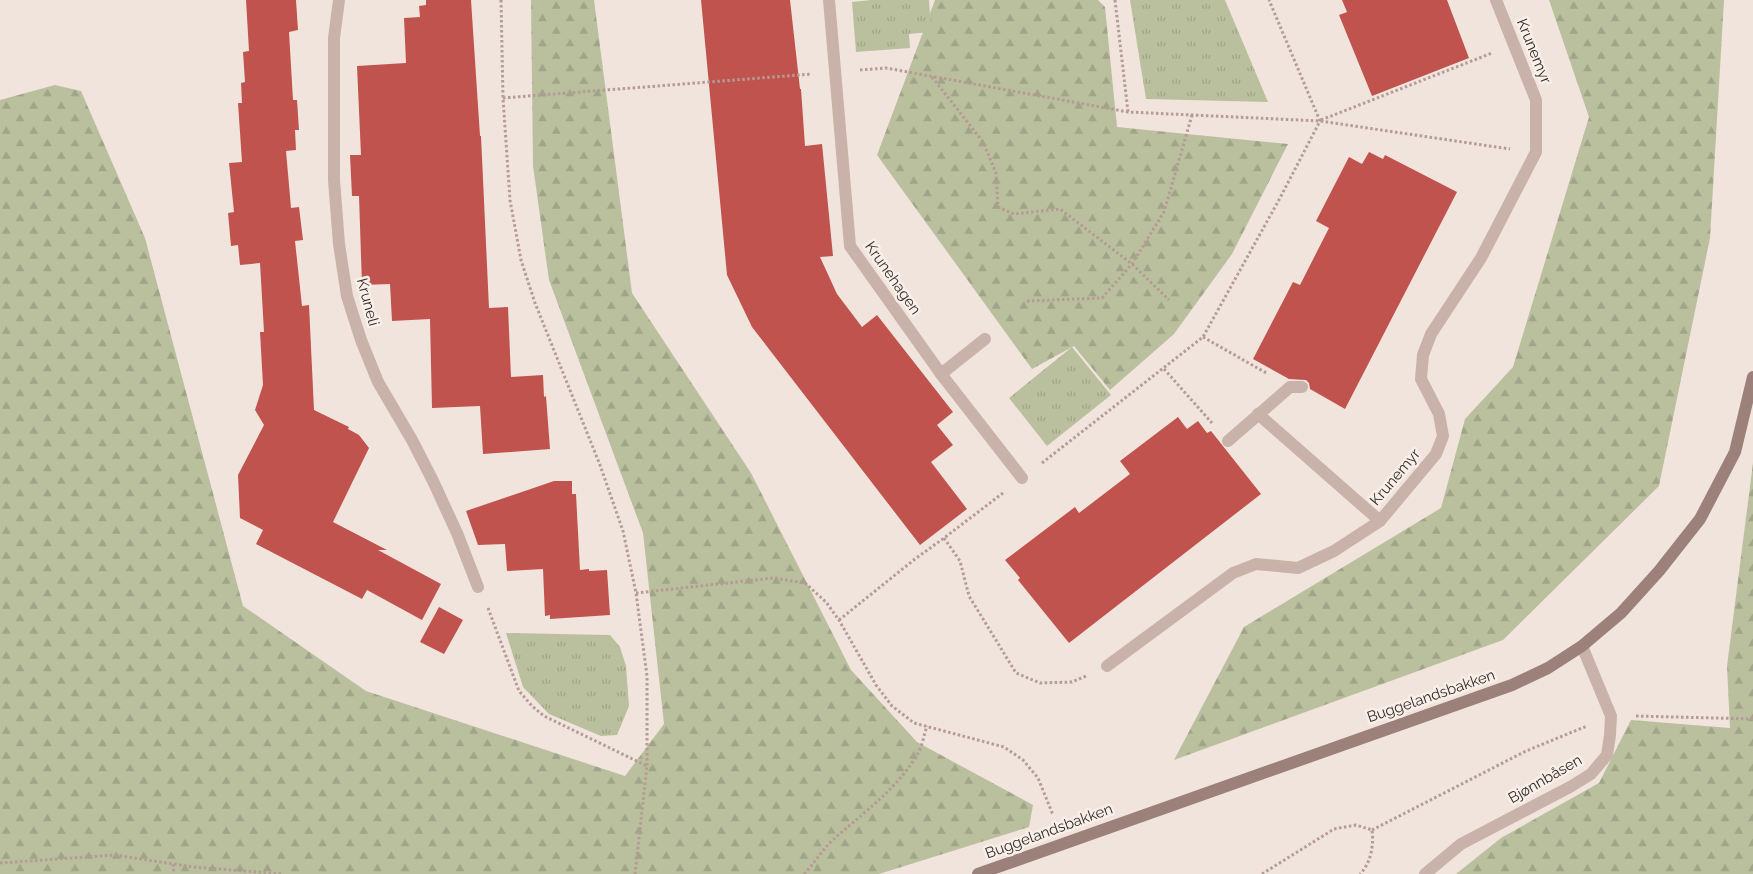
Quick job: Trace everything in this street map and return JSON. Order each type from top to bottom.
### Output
[{"type":"street","name":"Kruneli","points":[[339,0],[334,38],[334,180],[339,244],[347,296],[361,340],[378,382],[433,481],[457,533],[478,587]]},
{"type":"street","name":"Krunehagen","points":[[829,0],[850,246],[941,374],[1022,478]]},
{"type":"street","name":"Krunemyr","points":[[1107,666],[1233,573],[1256,564],[1298,568],[1334,551],[1380,521],[1436,454],[1443,436],[1439,414],[1421,379],[1423,355],[1431,334],[1482,258],[1536,152],[1536,100],[1496,0]]},
{"type":"street","points":[[941,374],[985,339]]},
{"type":"street","name":"Buggelandsbakken","points":[[978,874],[1512,685],[1548,668],[1582,646],[1627,606],[1659,571],[1700,519],[1735,452],[1753,377]]},
{"type":"street","points":[[1228,441],[1258,414],[1296,387]]},
{"type":"street","points":[[1258,414],[1380,521]]},
{"type":"street","name":"Bjønnbåsen","points":[[1425,874],[1461,844],[1591,774],[1607,755],[1611,716],[1582,646]]},
{"type":"path","points":[[501,0],[503,98],[510,200],[521,260],[535,303],[600,465],[623,531],[636,593],[647,676],[647,766],[635,874]]},
{"type":"path","points":[[1115,0],[1128,112]]},
{"type":"path","points":[[1269,0],[1320,121]]},
{"type":"path","points":[[838,620],[1203,337],[1280,198],[1320,121],[1514,45]]},
{"type":"path","points":[[503,98],[886,68],[1128,112],[1320,121],[1536,152]]},
{"type":"path","points":[[932,77],[983,142],[996,173],[998,207],[1014,214],[1060,209],[1132,264],[1169,300]]},
{"type":"path","points":[[1027,301],[1102,298],[1132,264],[1164,212],[1192,116]]},
{"type":"path","points":[[1203,337],[1296,387]]},
{"type":"path","points":[[1164,369],[1228,441]]},
{"type":"path","points":[[944,538],[960,561],[969,596],[1016,673],[1040,683],[1072,682],[1107,666]]},
{"type":"path","points":[[636,593],[773,578],[805,583],[826,602],[876,685],[892,706],[914,723],[1004,747],[1023,760],[1038,778],[1053,815]]},
{"type":"path","points":[[478,587],[492,617],[519,691],[532,706],[544,716],[647,766]]},
{"type":"path","points":[[1262,874],[1334,829],[1356,825],[1372,830],[1526,751],[1611,716],[1753,719]]},
{"type":"path","points":[[804,874],[816,862],[832,840],[875,806],[895,785],[918,754],[927,726]]},
{"type":"path","points":[[1360,874],[1364,870],[1374,845],[1372,830]]},
{"type":"path","points":[[0,863],[115,856],[174,864],[283,874]]},
{"type":"path","points":[[174,864],[174,874]]},
{"type":"green space","points":[[531,0],[594,0],[632,293],[751,473],[851,670],[917,742],[1033,805],[1029,827],[879,874],[0,874],[0,100],[55,85],[81,91],[145,238],[243,606],[366,691],[625,776],[664,724],[643,533],[549,280],[533,166]]},
{"type":"green space","points":[[871,0],[929,0],[931,32],[909,34],[910,48],[856,52],[852,2]]},
{"type":"green space","points":[[935,0],[1098,0],[1105,7],[1117,127],[1288,144],[1232,254],[1174,334],[1110,390],[1074,346],[1032,369],[877,155]]},
{"type":"green space","points":[[1130,0],[1225,0],[1268,102],[1146,99]]},
{"type":"green space","points":[[1549,0],[1724,0],[1710,238],[1659,486],[1503,640],[1174,760],[1244,627],[1441,508],[1465,419],[1513,367],[1589,117]]},
{"type":"green space","points":[[1072,347],[1111,395],[1047,446],[1009,398]]},
{"type":"green space","points":[[1753,463],[1753,874],[1456,874],[1501,838],[1599,783],[1631,720],[1730,728],[1727,666]]},
{"type":"green space","points":[[506,633],[610,635],[620,647],[626,666],[629,706],[617,735],[601,736],[549,714],[523,687]]},
{"type":"building","points":[[246,0],[296,0],[298,30],[289,32],[293,100],[297,100],[299,130],[295,130],[296,150],[286,151],[291,208],[299,207],[303,240],[295,241],[302,306],[309,305],[314,410],[349,427],[348,429],[359,435],[369,448],[333,522],[387,550],[378,550],[441,584],[422,620],[367,590],[362,599],[256,544],[263,530],[240,518],[238,475],[264,425],[255,410],[263,385],[260,332],[264,332],[260,263],[240,265],[238,245],[231,246],[228,213],[234,212],[229,163],[242,162],[238,103],[242,103],[241,83],[245,82],[243,52],[249,51]]},
{"type":"building","points":[[426,0],[471,0],[481,136],[489,308],[508,307],[511,377],[543,375],[550,449],[483,454],[480,406],[432,408],[430,319],[392,321],[390,284],[362,285],[359,196],[352,196],[350,155],[361,155],[357,66],[406,63],[404,18],[420,17],[419,6],[426,5]]},
{"type":"building","points":[[701,0],[790,0],[801,89],[805,146],[822,144],[833,256],[820,257],[837,294],[862,327],[877,315],[953,412],[937,425],[953,445],[931,462],[967,509],[920,545],[752,327],[727,275]]},
{"type":"building","points":[[1342,0],[1447,0],[1469,58],[1372,96],[1339,15],[1347,12]]},
{"type":"building","points":[[1369,152],[1383,159],[1385,155],[1457,192],[1345,409],[1310,389],[1309,383],[1306,380],[1289,379],[1253,359],[1293,282],[1300,285],[1329,228],[1316,221],[1349,157],[1362,164]]},
{"type":"building","points":[[1178,417],[1187,429],[1198,421],[1207,433],[1211,431],[1261,494],[1069,643],[1018,580],[1020,578],[1005,560],[1075,507],[1079,513],[1130,474],[1120,461]]},
{"type":"building","points":[[554,481],[572,481],[572,494],[576,494],[580,570],[607,570],[610,615],[550,619],[550,615],[545,616],[543,569],[507,571],[505,544],[478,545],[466,511]]},
{"type":"building","points":[[439,607],[463,620],[444,654],[420,642]]}]
